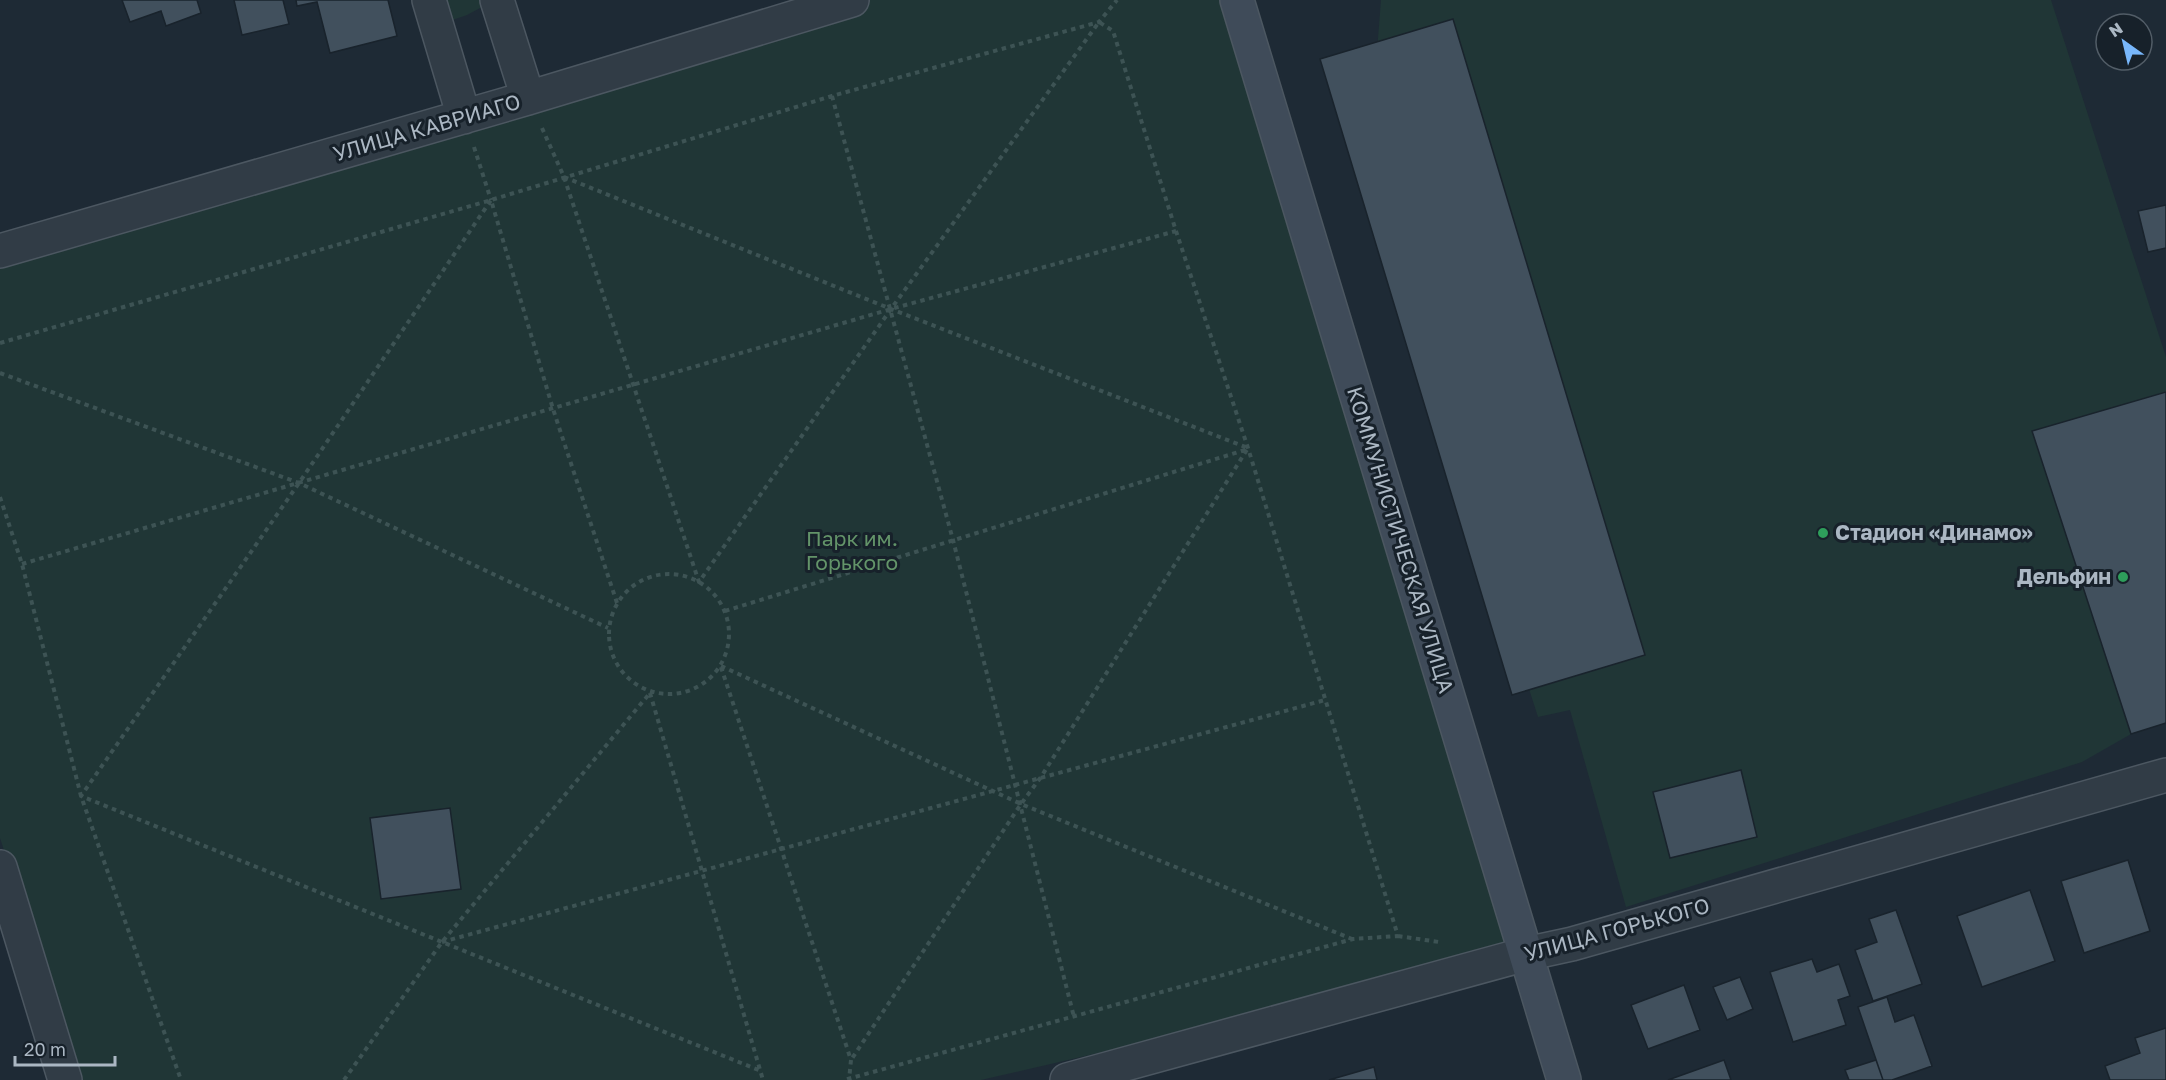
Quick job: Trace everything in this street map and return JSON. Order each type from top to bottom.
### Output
[{"type":"main road","name":"КОММУНИСТИЧЕСКАЯ УЛИЦА","points":[[1238,0],[1564,1080]]},
{"type":"street","points":[[429,0],[464,117]]},
{"type":"street","points":[[497,0],[528,98]]},
{"type":"street","name":"УЛИЦА КАВРИАГО","points":[[0,251],[464,117],[852,0]]},
{"type":"street","name":"УЛИЦА ГОРЬКОГО","points":[[1067,1080],[1526,954],[1572,944],[2166,775]]},
{"type":"street","points":[[0,867],[65,1080]]},
{"type":"path","points":[[699,582],[891,309],[1117,0]]},
{"type":"path","points":[[0,343],[491,200],[832,96],[1099,22],[1113,30],[1176,231],[1248,448],[1398,936],[1353,939],[848,1080],[851,1060],[1041,777],[1248,448]]},
{"type":"path","points":[[832,96],[953,540],[1074,1017]]},
{"type":"path","points":[[528,98],[564,177],[699,582]]},
{"type":"path","points":[[464,117],[553,409],[617,603]]},
{"type":"path","points":[[564,177],[891,309],[1248,448]]},
{"type":"path","points":[[81,796],[299,483],[491,200]]},
{"type":"path","points":[[22,564],[891,309],[1176,231]]},
{"type":"path","points":[[0,373],[299,483],[608,628]]},
{"type":"path","points":[[725,611],[1248,448]]},
{"type":"path","points":[[0,497],[22,564],[81,796],[182,1080]]},
{"type":"path","points":[[663,574],[682,575],[699,582],[715,594],[725,611],[730,629],[728,648],[721,666],[708,681],[690,692],[670,695],[650,693],[632,683],[618,668],[610,649],[608,628],[617,603],[628,589],[645,578],[663,574]]},
{"type":"path","points":[[721,666],[1021,804],[1353,939]]},
{"type":"path","points":[[721,666],[851,1060]]},
{"type":"path","points":[[650,693],[763,1080]]},
{"type":"path","points":[[344,1080],[442,942],[650,693]]},
{"type":"path","points":[[442,942],[1325,699]]},
{"type":"path","points":[[81,796],[761,1071]]},
{"type":"green space","points":[[429,0],[495,0],[467,15],[437,25]]},
{"type":"green space","name":"Парк им. Горького","points":[[852,0],[1237,0],[1526,954],[981,1080],[79,1080],[0,838],[0,251]]},
{"type":"green space","name":"Стадион «Динамо»","points":[[1381,0],[2051,0],[2166,357],[2166,723],[2131,734],[2082,762],[1626,907],[1570,710],[1538,717],[1330,66],[1377,51]]},
{"type":"building","points":[[122,0],[197,0],[201,13],[166,26],[161,11],[130,22]]},
{"type":"building","points":[[234,0],[283,0],[289,24],[242,35]]},
{"type":"building","points":[[296,0],[388,0],[397,36],[330,53],[317,2],[297,6]]},
{"type":"building","points":[[1453,19],[1645,655],[1512,695],[1320,59]]},
{"type":"building","points":[[2166,205],[2166,248],[2148,252],[2138,211]]},
{"type":"building","name":"Дельфин","points":[[2166,392],[2166,723],[2131,734],[2032,431]]},
{"type":"building","points":[[1741,770],[1757,837],[1670,858],[1653,792]]},
{"type":"building","points":[[450,808],[461,889],[381,899],[370,818]]},
{"type":"building","points":[[2128,860],[2150,931],[2084,953],[2061,881]]},
{"type":"building","points":[[2030,890],[2055,961],[1982,987],[1957,916]]},
{"type":"building","points":[[1896,910],[1922,984],[1873,1001],[1855,950],[1877,942],[1869,919]]},
{"type":"building","points":[[1812,959],[1817,972],[1839,964],[1850,996],[1838,1000],[1846,1025],[1793,1042],[1770,972]]},
{"type":"building","points":[[1740,977],[1753,1009],[1727,1020],[1713,987]]},
{"type":"building","points":[[1684,985],[1700,1030],[1648,1049],[1631,1005]]},
{"type":"building","points":[[1887,997],[1895,1022],[1914,1015],[1932,1066],[1892,1080],[1883,1080],[1858,1007]]},
{"type":"building","points":[[2166,1028],[2166,1080],[2110,1080],[2105,1066],[2140,1053],[2135,1038]]},
{"type":"building","points":[[1724,1060],[1731,1080],[1668,1080]]},
{"type":"building","points":[[1876,1060],[1883,1080],[1849,1080],[1845,1070]]},
{"type":"building","points":[[1374,1067],[1377,1080],[1329,1080]]},
{"type":"place","name":"Стадион «Динамо»","points":[[1823,533]]},
{"type":"place","name":"Дельфин","points":[[2123,577]]}]
